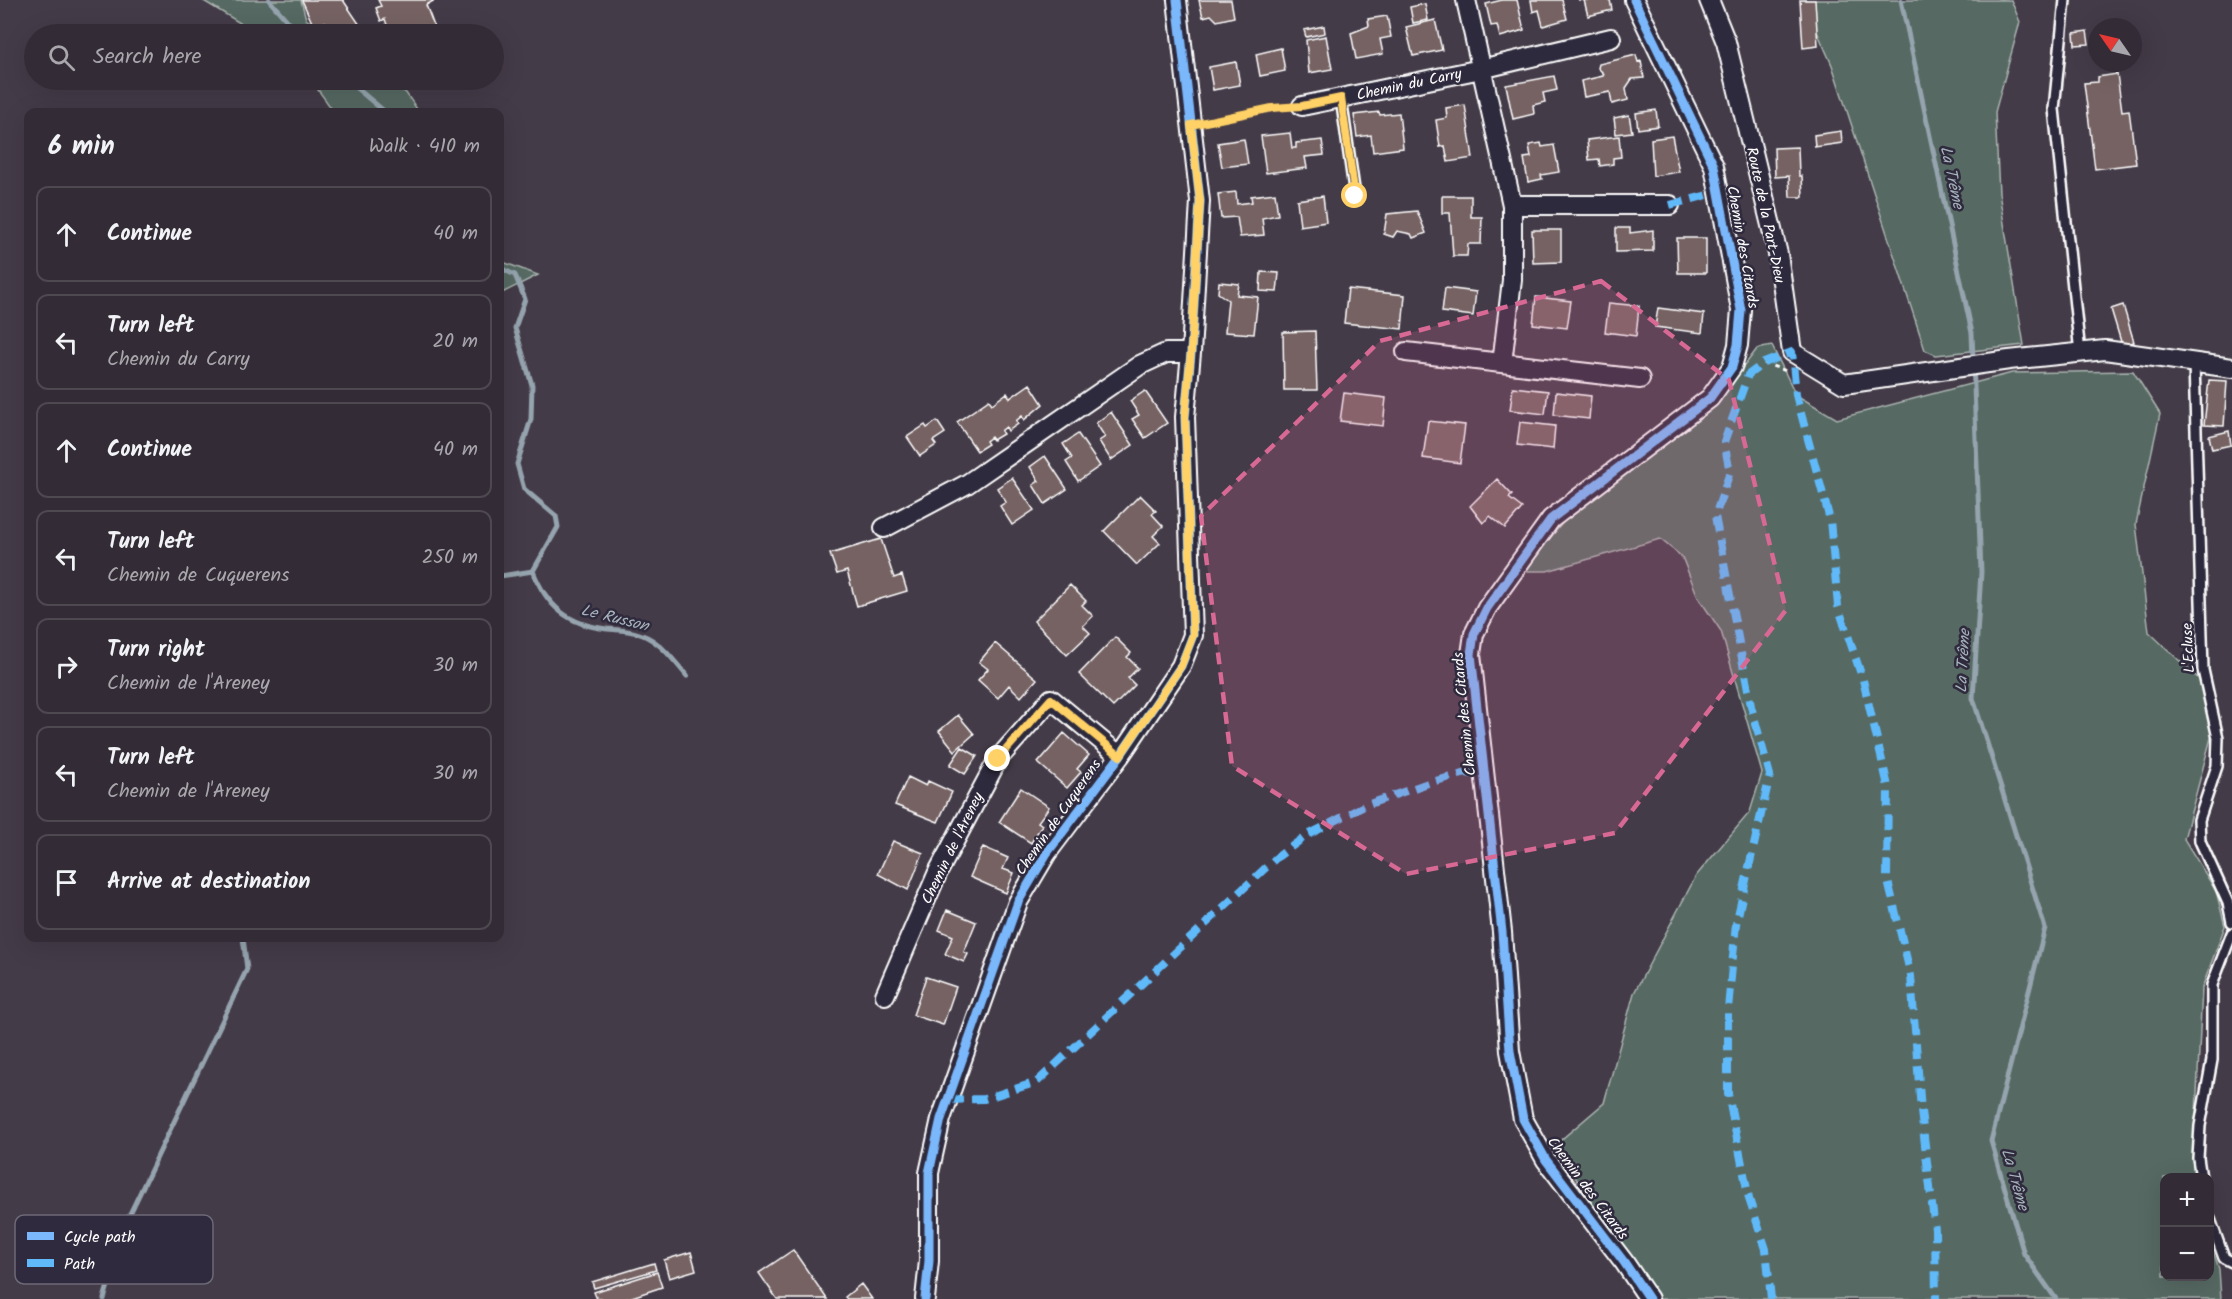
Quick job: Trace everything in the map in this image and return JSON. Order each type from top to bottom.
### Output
[{"type":"street","name":"Chemin de Cuquerens","points":[[925,1299],[931,1154],[941,1119],[1018,902],[1047,853],[1120,756],[1181,666],[1193,635],[1185,417],[1200,201],[1177,0]]},
{"type":"street","name":"Chemin du Carry","points":[[1466,0],[1512,205],[1512,280],[1502,363]]},
{"type":"street","name":"Chemin des Citards","points":[[1634,0],[1714,166],[1741,310],[1738,345],[1732,367],[1710,398],[1551,519],[1487,608],[1474,634],[1472,654],[1502,932],[1510,1051],[1523,1119],[1546,1160],[1624,1262],[1649,1299]]},
{"type":"street","name":"Route de la Part-Dieu","points":[[1709,0],[1726,42],[1778,254],[1792,352],[1844,384],[2009,360],[2105,350],[2232,368]]},
{"type":"street","name":"Chemin du Carry","points":[[1302,106],[1481,69],[1611,38]]},
{"type":"street","points":[[1512,205],[1670,205]]},
{"type":"street","points":[[884,528],[966,484],[1140,365],[1166,353],[1191,352]]},
{"type":"street","points":[[1406,352],[1640,379]]},
{"type":"street","name":"Chemin de l'Areney","points":[[885,995],[938,872],[998,759],[1051,699],[1120,756]]},
{"type":"lane","points":[[2065,0],[2054,109],[2080,353]]},
{"type":"lane","points":[[1341,98],[1355,196]]},
{"type":"lane","name":"L'Ecluse","points":[[2194,363],[2203,670],[2218,738],[2217,766],[2199,820],[2200,841],[2228,903],[2232,922]]},
{"type":"lane","points":[[2200,1173],[2198,1158],[2200,1126],[2212,1060],[2212,985],[2232,933]]},
{"type":"lane","points":[[2213,1227],[2224,1258],[2232,1262]]},
{"type":"path","points":[[1191,125],[1272,108],[1302,106]]},
{"type":"path","points":[[1764,363],[1794,373]]},
{"type":"highlighted area","points":[[1601,281],[1729,380],[1786,610],[1615,833],[1406,874],[1232,766],[1201,516],[1380,341]]},
{"type":"green space","points":[[202,0],[301,0],[306,19],[313,24],[242,24]]},
{"type":"green space","points":[[1803,0],[2011,0],[2020,22],[1995,112],[1999,193],[2024,345],[1936,355],[1925,350],[1832,65]]},
{"type":"green space","points":[[318,90],[402,90],[416,108],[331,108]]},
{"type":"green space","points":[[504,262],[538,275],[504,292]]},
{"type":"green space","points":[[1772,346],[1796,395],[1837,419],[2012,373],[2133,371],[2160,414],[2136,524],[2149,632],[2203,683],[2212,734],[2184,839],[2216,891],[2225,926],[2202,988],[2193,1173],[2160,1173],[2160,1281],[2214,1281],[2214,1254],[2219,1269],[2221,1299],[1652,1299],[1555,1145],[1604,1103],[1634,993],[1696,876],[1750,812],[1762,773],[1721,631],[1698,597],[1682,557],[1660,539],[1547,571],[1523,571],[1565,520],[1710,411],[1757,349]]},
{"type":"building","points":[[302,0],[343,0],[359,24],[326,24],[325,22],[313,24]]},
{"type":"building","points":[[378,0],[435,0],[426,5],[433,24],[387,24],[385,19],[381,21],[376,8],[381,6]]},
{"type":"building","points":[[1199,0],[1231,0],[1234,17],[1217,21],[1211,15],[1203,17]]},
{"type":"building","points":[[1502,0],[1517,0],[1524,30],[1500,37],[1497,25],[1491,26],[1486,4]]},
{"type":"building","points":[[1531,0],[1562,0],[1567,19],[1543,26],[1539,10],[1533,12]]},
{"type":"building","points":[[1584,0],[1610,0],[1612,10],[1588,16]]},
{"type":"building","points":[[1800,0],[1815,0],[1818,46],[1803,48]]},
{"type":"building","points":[[1425,4],[1428,20],[1413,23],[1410,7]]},
{"type":"building","points":[[1387,16],[1391,37],[1380,39],[1383,54],[1356,59],[1351,33],[1369,26],[1368,19]]},
{"type":"building","points":[[1435,20],[1442,50],[1413,56],[1406,27]]},
{"type":"building","points":[[1324,26],[1325,33],[1306,37],[1304,30]]},
{"type":"building","points":[[2087,31],[2088,44],[2075,45],[2074,33]]},
{"type":"building","points":[[1326,36],[1332,69],[1309,73],[1306,40]]},
{"type":"building","points":[[1281,48],[1285,71],[1260,76],[1256,54]]},
{"type":"building","points":[[1636,55],[1638,62],[1641,61],[1644,78],[1632,79],[1626,88],[1628,100],[1612,104],[1610,92],[1584,97],[1581,81],[1603,76],[1604,74],[1598,68],[1599,64]]},
{"type":"building","points":[[1236,62],[1240,85],[1213,90],[1209,67]]},
{"type":"building","points":[[2117,74],[2122,111],[2129,110],[2136,164],[2095,169],[2084,83],[2098,82],[2098,77]]},
{"type":"building","points":[[1554,76],[1557,90],[1543,93],[1545,102],[1533,105],[1534,114],[1513,119],[1506,85]]},
{"type":"building","points":[[1465,105],[1473,158],[1448,162],[1445,146],[1440,147],[1436,120],[1447,118],[1446,108]]},
{"type":"building","points":[[1656,110],[1658,126],[1638,129],[1636,113]]},
{"type":"building","points":[[1379,112],[1380,115],[1399,113],[1403,148],[1373,152],[1371,135],[1357,137],[1354,115]]},
{"type":"building","points":[[1629,115],[1632,132],[1616,134],[1614,118]]},
{"type":"building","points":[[1841,131],[1842,143],[1815,147],[1814,135]]},
{"type":"building","points":[[1290,133],[1292,148],[1296,148],[1296,143],[1322,140],[1324,155],[1305,157],[1307,168],[1266,173],[1261,136]]},
{"type":"building","points":[[1619,136],[1621,157],[1613,158],[1613,164],[1600,166],[1599,159],[1589,160],[1587,140]]},
{"type":"building","points":[[1672,136],[1679,172],[1653,176],[1651,139]]},
{"type":"building","points":[[1244,139],[1248,164],[1222,167],[1218,143]]},
{"type":"building","points":[[1541,143],[1542,147],[1554,145],[1559,172],[1541,175],[1542,179],[1528,182],[1524,158],[1531,157],[1529,145]]},
{"type":"building","points":[[1798,147],[1799,176],[1802,176],[1803,197],[1790,197],[1789,176],[1775,177],[1774,148]]},
{"type":"building","points":[[1236,192],[1237,204],[1252,202],[1251,196],[1275,193],[1278,215],[1262,218],[1264,235],[1240,237],[1237,217],[1221,218],[1218,194]]},
{"type":"building","points":[[1323,196],[1326,222],[1300,226],[1297,200]]},
{"type":"building","points":[[1442,196],[1471,196],[1471,217],[1482,217],[1481,244],[1468,244],[1467,256],[1453,256],[1450,213],[1442,213]]},
{"type":"building","points":[[1417,211],[1426,233],[1413,238],[1411,234],[1397,231],[1393,237],[1384,234],[1387,214]]},
{"type":"building","points":[[1616,228],[1630,228],[1630,233],[1653,230],[1653,251],[1616,252]]},
{"type":"building","points":[[1532,230],[1561,230],[1561,262],[1533,263]]},
{"type":"building","points":[[1677,238],[1706,238],[1706,273],[1678,273]]},
{"type":"building","points":[[1261,272],[1279,273],[1277,292],[1260,291]]},
{"type":"building","points":[[1219,282],[1239,284],[1237,295],[1258,297],[1254,334],[1225,332],[1228,300],[1218,293]]},
{"type":"building","points":[[1445,288],[1476,292],[1473,316],[1442,312]]},
{"type":"building","points":[[1348,289],[1405,295],[1402,329],[1344,323]]},
{"type":"building","points":[[1536,297],[1571,301],[1567,328],[1533,324]]},
{"type":"building","points":[[1609,303],[1639,306],[1636,336],[1605,332]]},
{"type":"building","points":[[2123,305],[2134,342],[2122,345],[2111,309]]},
{"type":"building","points":[[1658,308],[1704,314],[1702,333],[1655,327]]},
{"type":"building","points":[[1315,331],[1317,390],[1284,390],[1283,332]]},
{"type":"building","points":[[2209,380],[2227,381],[2224,426],[2204,425]]},
{"type":"building","points":[[1030,384],[1043,404],[1024,420],[1022,416],[1016,421],[1018,424],[1008,431],[1006,427],[1001,431],[1003,434],[993,440],[991,437],[986,441],[988,444],[977,451],[957,422],[989,400],[992,404],[1007,393],[1010,398]]},
{"type":"building","points":[[1513,387],[1548,391],[1545,414],[1510,410]]},
{"type":"building","points":[[1145,391],[1167,423],[1145,438],[1132,419],[1139,415],[1130,401]]},
{"type":"building","points":[[1556,392],[1591,396],[1589,419],[1554,415]]},
{"type":"building","points":[[1344,393],[1386,398],[1383,426],[1340,421]]},
{"type":"building","points":[[1111,412],[1133,445],[1111,460],[1099,441],[1105,437],[1096,423]]},
{"type":"building","points":[[937,421],[945,433],[933,441],[936,445],[920,456],[907,437],[925,425],[927,428]]},
{"type":"building","points":[[1428,421],[1465,425],[1460,463],[1423,458]]},
{"type":"building","points":[[1520,422],[1555,426],[1553,449],[1517,445]]},
{"type":"building","points":[[2229,431],[2231,445],[2212,449],[2209,436]]},
{"type":"building","points":[[1078,434],[1100,466],[1078,481],[1066,462],[1072,458],[1063,444]]},
{"type":"building","points":[[1045,456],[1067,489],[1045,504],[1033,485],[1039,481],[1030,467]]},
{"type":"building","points":[[1012,478],[1034,510],[1012,525],[1000,506],[1006,502],[997,488]]},
{"type":"building","points":[[1497,479],[1512,495],[1509,498],[1522,508],[1505,528],[1490,516],[1483,523],[1470,506]]},
{"type":"building","points":[[1140,495],[1156,511],[1152,514],[1163,526],[1153,536],[1160,543],[1137,565],[1104,531]]},
{"type":"building","points":[[881,539],[894,578],[902,575],[907,591],[857,606],[847,571],[837,574],[830,554]]},
{"type":"building","points":[[1070,585],[1086,601],[1082,605],[1093,616],[1083,626],[1090,633],[1067,655],[1034,621]]},
{"type":"building","points":[[1115,637],[1131,653],[1127,657],[1138,668],[1128,678],[1135,685],[1113,707],[1079,674]]},
{"type":"building","points":[[995,643],[1037,679],[1021,697],[1009,685],[998,698],[978,680],[988,669],[979,662]]},
{"type":"building","points":[[958,715],[974,734],[955,751],[939,731]]},
{"type":"building","points":[[1064,733],[1089,755],[1077,769],[1081,772],[1067,788],[1038,763]]},
{"type":"building","points":[[962,747],[977,756],[965,774],[950,765]]},
{"type":"building","points":[[908,777],[926,786],[928,781],[952,792],[938,822],[895,805]]},
{"type":"building","points":[[1021,788],[1049,807],[1038,822],[1042,825],[1031,843],[999,822]]},
{"type":"building","points":[[893,841],[923,853],[908,890],[878,874]]},
{"type":"building","points":[[983,847],[1008,858],[1003,869],[1014,873],[1006,893],[970,877]]},
{"type":"building","points":[[947,910],[976,922],[964,952],[968,954],[964,962],[945,954],[953,936],[939,930]]},
{"type":"building","points":[[926,977],[956,987],[943,1025],[913,1015]]},
{"type":"building","points":[[793,1250],[827,1299],[777,1299],[759,1273]]},
{"type":"building","points":[[691,1252],[696,1270],[669,1278],[664,1260]]},
{"type":"building","points":[[654,1263],[656,1270],[594,1288],[592,1282]]},
{"type":"building","points":[[657,1272],[662,1287],[626,1299],[597,1299],[594,1292]]},
{"type":"building","points":[[861,1284],[872,1299],[847,1299],[845,1297]]},
{"type":"waterway","name":"Le Russon","points":[[269,0],[290,24]]},
{"type":"waterway","name":"La Trême","points":[[1901,0],[1972,333],[1981,572],[1973,698],[2045,928],[1991,1141],[2024,1254],[2056,1299]]},
{"type":"waterway","name":"Le Russon","points":[[359,90],[380,108]]},
{"type":"waterway","name":"Le Russon","points":[[504,270],[515,275],[525,299],[515,328],[532,385],[531,419],[517,464],[524,489],[556,516],[558,527],[533,571],[545,595],[561,612],[593,627],[628,631],[647,637],[664,650],[687,676]]},
{"type":"waterway","points":[[504,575],[533,571]]},
{"type":"waterway","points":[[129,1215],[247,969],[244,942]]},
{"type":"waterway","points":[[104,1299],[108,1284]]},
{"type":"marked path","points":[[1670,205],[1719,192]]},
{"type":"marked path","points":[[1771,1299],[1766,1249],[1749,1199],[1728,1094],[1728,1009],[1736,924],[1770,775],[1751,706],[1715,516],[1730,472],[1724,442],[1748,375],[1764,363],[1792,352],[1796,395],[1830,520],[1838,606],[1863,680],[1888,786],[1887,877],[1911,976],[1921,1111],[1935,1230],[1936,1299]]},
{"type":"marked path","points":[[948,1100],[984,1099],[1037,1082],[1276,858],[1306,836],[1364,806],[1428,783],[1467,773],[1485,777]]},
{"type":"cycle path","points":[[925,1299],[929,1261],[929,1173],[941,1119],[1018,902],[1047,853],[1120,756],[1181,666],[1193,635],[1185,417],[1200,201],[1177,0]]},
{"type":"cycle path","points":[[1634,0],[1714,166],[1741,310],[1738,345],[1732,367],[1710,398],[1551,519],[1487,608],[1474,634],[1471,654],[1502,932],[1510,1051],[1523,1119],[1546,1160],[1624,1262],[1649,1299]]},
{"type":"route","points":[[998,759],[1051,699],[1120,756],[1181,666],[1193,635],[1185,417],[1199,246],[1200,201],[1191,125],[1272,108],[1302,106],[1341,98],[1355,196]]}]
